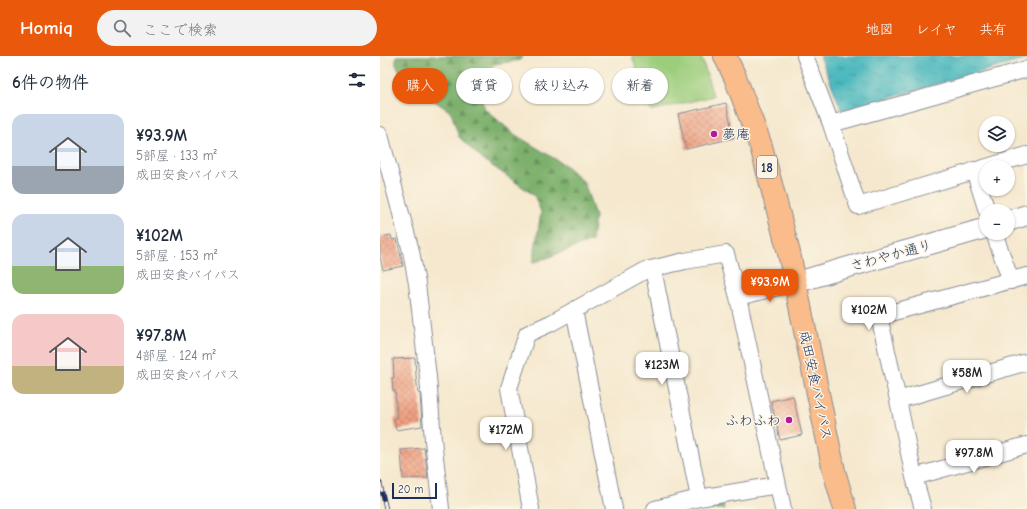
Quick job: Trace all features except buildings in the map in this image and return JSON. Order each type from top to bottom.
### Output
[{"type":"main road","name":"成田安食バイパス","points":[[725,56],[735,77],[761,146],[789,253],[834,471],[845,509]]},
{"type":"street","points":[[806,56],[831,124],[858,206],[1027,155]]},
{"type":"street","points":[[831,124],[1027,69]]},
{"type":"street","points":[[380,135],[411,251],[417,284],[441,509]]},
{"type":"street","points":[[974,170],[985,204]]},
{"type":"street","points":[[1015,219],[1027,215]]},
{"type":"street","name":"さわやか通り","points":[[795,282],[979,230]]},
{"type":"street","points":[[996,240],[1011,281]]},
{"type":"street","points":[[531,509],[509,388],[527,334],[551,323],[646,270],[726,254],[738,297],[782,509]]},
{"type":"street","points":[[653,269],[699,498]]},
{"type":"street","points":[[923,509],[914,477],[879,316],[1027,276]]},
{"type":"street","points":[[738,297],[795,282]]},
{"type":"street","points":[[574,310],[614,509]]},
{"type":"street","points":[[898,400],[1027,362]]},
{"type":"street","points":[[914,477],[1027,445]]},
{"type":"street","points":[[655,509],[699,498],[778,485]]},
{"type":"green space","points":[[396,56],[523,56],[520,60],[495,64],[490,68],[456,68],[456,104],[483,104],[485,109],[514,134],[565,165],[584,182],[595,216],[592,241],[533,263],[541,212],[534,195],[481,158],[459,137],[451,112],[439,104],[448,104],[448,68],[398,68],[396,65]]},
{"type":"green space","points":[[632,56],[700,56],[713,96],[651,111],[649,104],[668,104],[668,68],[636,68]]},
{"type":"green space","points":[[722,501],[724,509],[687,509]]},
{"type":"water","points":[[820,56],[1027,56],[1027,59],[842,111]]},
{"type":"railway","points":[[380,483],[386,509]]},
{"type":"place","name":"夢庵","points":[[714,134]]},
{"type":"place","name":"ふわふわ","points":[[789,420]]}]
